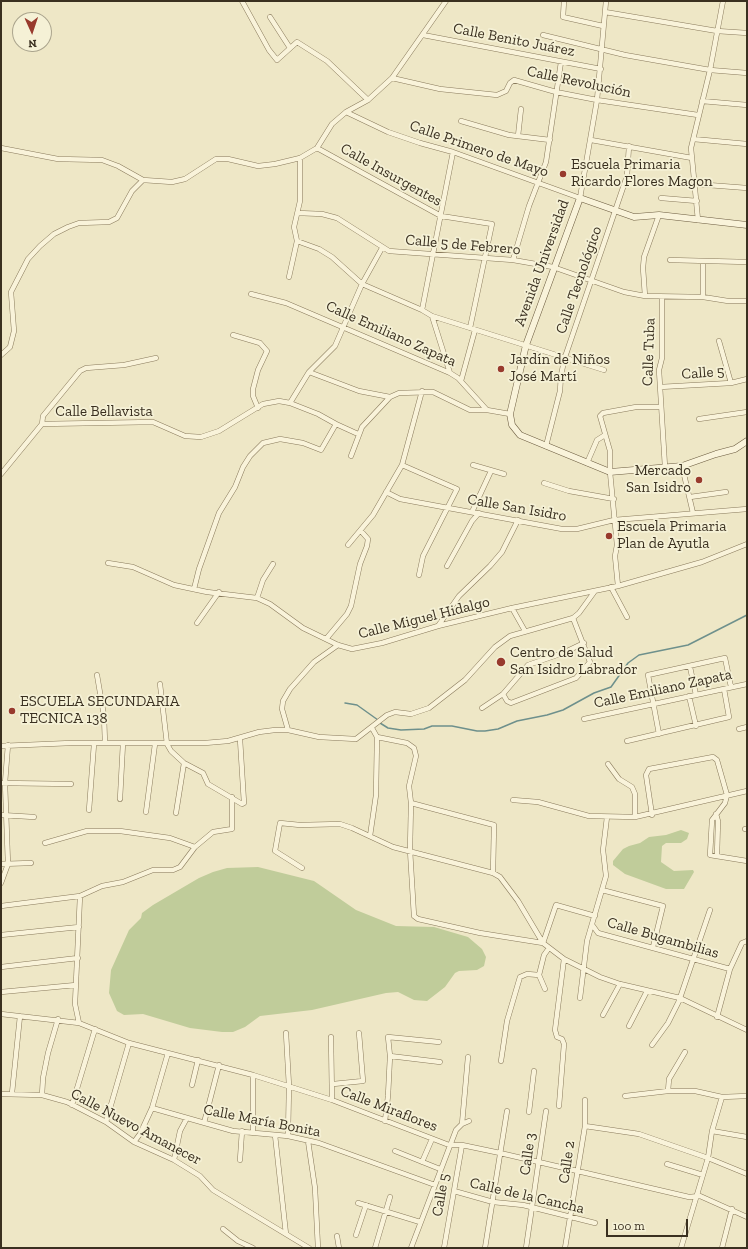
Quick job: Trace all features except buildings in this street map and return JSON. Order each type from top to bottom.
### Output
[{"type":"street","points":[[242,1],[269,50],[277,60],[297,42],[327,60],[368,100]]},
{"type":"street","points":[[1,148],[58,159],[102,160],[118,166],[142,180],[172,182],[185,180],[216,159],[228,159],[258,166],[275,164],[300,158],[317,148],[332,124],[346,112],[368,100],[392,78],[446,1]]},
{"type":"street","points":[[564,1],[563,17],[603,26]]},
{"type":"street","name":"Avenida Universidad","points":[[510,414],[526,345],[553,267],[580,198],[597,100],[606,1]]},
{"type":"street","points":[[698,220],[692,158],[693,139],[710,70],[723,1]]},
{"type":"street","points":[[605,12],[717,31],[747,33]]},
{"type":"street","points":[[270,17],[290,48]]},
{"type":"street","name":"Calle Benito Juárez","points":[[423,35],[508,50],[600,69]]},
{"type":"street","points":[[543,35],[602,49],[710,70],[747,73]]},
{"type":"street","points":[[513,260],[546,162],[561,62]]},
{"type":"street","name":"Calle Revolución","points":[[392,78],[440,89],[497,95],[506,91],[510,83],[514,80],[556,92],[597,100],[698,115]]},
{"type":"street","points":[[702,101],[747,105]]},
{"type":"street","points":[[518,136],[520,109]]},
{"type":"street","name":"Calle Primero de Mayo","points":[[346,112],[388,132],[453,152],[634,217],[659,215],[747,225]]},
{"type":"street","points":[[461,120],[518,136],[550,140]]},
{"type":"street","points":[[693,139],[747,144]]},
{"type":"street","points":[[591,140],[692,158]]},
{"type":"street","name":"Calle Tecnológico","points":[[546,446],[560,391],[561,375],[565,357],[627,176],[629,146]]},
{"type":"street","name":"Calle Insurgentes","points":[[317,148],[441,216],[492,224],[473,329],[461,382]]},
{"type":"street","points":[[422,310],[453,152]]},
{"type":"street","points":[[289,277],[297,241],[294,227],[300,201],[300,158]]},
{"type":"street","points":[[1,355],[10,346],[14,331],[11,292],[28,259],[54,234],[68,227],[79,223],[109,222],[117,218],[132,191],[142,180]]},
{"type":"street","points":[[695,184],[747,188]]},
{"type":"street","points":[[661,198],[697,201]]},
{"type":"street","name":"Calle 5 de Febrero","points":[[298,213],[322,214],[337,218],[389,252],[513,260],[553,267],[624,292],[645,296],[662,298],[703,297],[728,301],[747,301]]},
{"type":"street","points":[[645,296],[643,275],[644,257],[659,215]]},
{"type":"street","points":[[297,241],[318,249],[332,257],[362,284],[422,310],[432,316],[604,370]]},
{"type":"street","points":[[290,403],[309,372],[335,346],[362,284],[382,248]]},
{"type":"street","points":[[670,260],[747,262]]},
{"type":"street","points":[[703,262],[703,297]]},
{"type":"street","name":"Calle Emiliano Zapata","points":[[251,294],[286,303],[450,373],[458,378],[487,410]]},
{"type":"street","name":"Calle Tuba","points":[[662,298],[663,341],[662,358],[659,370],[660,407],[665,467]]},
{"type":"street","points":[[432,316],[450,373]]},
{"type":"street","points":[[233,335],[260,343],[265,347],[266,356],[258,370],[253,388],[253,396],[258,408]]},
{"type":"street","points":[[719,341],[731,383]]},
{"type":"street","points":[[42,424],[43,416],[80,371],[86,368],[124,365],[156,358]]},
{"type":"street","points":[[309,372],[359,391],[390,397]]},
{"type":"street","name":"Calle 5","points":[[660,387],[731,383],[747,379]]},
{"type":"street","points":[[348,545],[373,515],[402,465],[422,391]]},
{"type":"street","points":[[351,456],[358,434],[362,427],[390,397],[399,393],[422,391],[438,394],[470,410],[487,410],[510,414],[512,425],[520,435],[587,464],[610,472],[682,466],[735,449],[747,441]]},
{"type":"street","name":"Calle Bellavista","points":[[1,474],[42,424],[153,422],[185,436],[201,437],[219,431],[271,402],[290,403],[318,414],[358,434]]},
{"type":"street","points":[[618,586],[615,572],[617,545],[614,520],[614,499],[610,472],[610,451],[600,416],[603,413],[636,407],[660,407]]},
{"type":"street","points":[[700,419],[747,412]]},
{"type":"street","points":[[194,589],[199,569],[219,513],[235,488],[243,467],[250,456],[263,443],[280,440],[303,443],[321,450],[336,424]]},
{"type":"street","points":[[587,464],[598,440],[605,435]]},
{"type":"street","points":[[402,465],[457,489],[423,556],[419,575]]},
{"type":"street","points":[[473,465],[504,474]]},
{"type":"street","points":[[682,466],[693,513]]},
{"type":"street","points":[[472,512],[491,471]]},
{"type":"street","points":[[544,483],[569,491],[614,499]]},
{"type":"street","name":"Calle San Isidro","points":[[386,492],[400,499],[562,529],[577,529],[614,520],[747,509]]},
{"type":"street","points":[[690,497],[726,492]]},
{"type":"street","points":[[447,566],[472,521],[479,513]]},
{"type":"street","points":[[438,626],[458,596],[490,566],[502,552],[518,520]]},
{"type":"street","points":[[326,639],[347,614],[351,606],[360,564],[368,546],[368,539],[361,531]]},
{"type":"street","name":"Calle Miguel Hidalgo","points":[[108,562],[133,567],[174,585],[257,598],[270,604],[303,628],[338,645],[352,648],[382,643],[438,626],[512,608],[618,586],[702,562],[747,544]]},
{"type":"street","points":[[257,598],[263,580],[273,564]]},
{"type":"street","points":[[611,587],[627,617]]},
{"type":"street","points":[[1,746],[72,742],[94,744],[205,743],[240,739],[259,732],[288,730],[319,737],[348,740],[356,739],[387,715],[396,712],[411,714],[429,708],[465,680],[495,647],[510,636],[573,618],[579,613],[595,590]]},
{"type":"street","points":[[197,623],[219,592]]},
{"type":"street","points":[[512,608],[525,631]]},
{"type":"street","points":[[503,694],[507,701],[511,703],[576,678],[590,662],[584,643],[573,618]]},
{"type":"street","points":[[482,708],[503,694],[528,665],[564,653],[584,643]]},
{"type":"street","points":[[288,730],[282,709],[283,701],[290,689],[314,662],[338,645]]},
{"type":"street","points":[[658,734],[648,675],[725,658],[731,688]]},
{"type":"street","points":[[690,666],[696,695]]},
{"type":"street","points":[[97,675],[104,716],[105,743]]},
{"type":"street","points":[[160,684],[167,744],[171,751],[184,763],[203,773],[208,784],[244,803],[240,739]]},
{"type":"street","name":"Calle Emiliano Zapata","points":[[584,719],[652,703],[747,684]]},
{"type":"street","points":[[627,741],[730,717],[724,689]]},
{"type":"street","points":[[689,696],[696,726]]},
{"type":"street","points":[[370,836],[376,795],[377,737],[372,728]]},
{"type":"street","points":[[739,729],[747,728]]},
{"type":"street","points":[[377,737],[384,740],[407,743],[414,748],[416,756],[409,786],[411,803],[410,850],[414,916],[480,933],[543,943],[564,958],[620,984],[680,998],[747,1030]]},
{"type":"street","points":[[120,799],[123,743]]},
{"type":"street","points":[[89,810],[94,744]]},
{"type":"street","points":[[146,812],[155,744]]},
{"type":"street","points":[[1,883],[8,864],[3,832],[3,783],[8,745]]},
{"type":"street","points":[[652,815],[646,775],[649,768],[713,757],[717,760],[727,795],[725,803],[712,820],[710,855],[747,861]]},
{"type":"street","points":[[176,813],[184,763]]},
{"type":"street","points":[[608,764],[620,779],[632,787],[635,794],[635,817]]},
{"type":"street","points":[[3,783],[71,784]]},
{"type":"street","points":[[513,800],[538,802],[576,814],[607,817],[635,817],[652,815],[727,795],[746,792]]},
{"type":"street","points":[[1,906],[80,896],[102,886],[123,882],[153,870],[173,870],[180,867],[195,847],[213,832],[232,829],[232,798]]},
{"type":"street","points":[[411,803],[494,825],[493,873]]},
{"type":"street","points":[[4,815],[34,817]]},
{"type":"street","points":[[580,998],[587,941],[606,876],[603,850],[607,817]]},
{"type":"street","points":[[302,868],[275,851],[280,823],[300,825],[340,824],[393,847],[410,850],[493,873],[500,877],[539,933],[543,943]]},
{"type":"street","points":[[44,843],[87,831],[120,831],[170,838],[195,847]]},
{"type":"street","points":[[1,864],[31,863]]},
{"type":"street","points":[[602,890],[663,906],[653,947]]},
{"type":"street","points":[[79,1023],[75,1004],[80,896]]},
{"type":"street","points":[[543,943],[556,905],[595,916]]},
{"type":"street","points":[[652,1045],[668,1023],[680,998],[710,910]]},
{"type":"street","name":"Calle Bugambilias","points":[[592,926],[598,933],[730,969]]},
{"type":"street","points":[[1,935],[79,927]]},
{"type":"street","points":[[587,941],[598,933]]},
{"type":"street","points":[[717,1017],[730,969],[742,942],[747,941]]},
{"type":"street","points":[[545,989],[539,975],[544,955],[550,948]]},
{"type":"street","points":[[1,967],[78,958]]},
{"type":"street","points":[[559,1106],[564,1044],[562,1039],[556,1037],[555,1030],[564,958]]},
{"type":"street","points":[[501,1061],[507,1021],[520,977],[527,974],[539,975]]},
{"type":"street","points":[[604,1015],[620,984]]},
{"type":"street","points":[[1,992],[76,985]]},
{"type":"street","points":[[629,1026],[647,991]]},
{"type":"street","name":"Calle Miraflores","points":[[1,1014],[58,1019],[79,1023],[129,1043],[253,1075],[332,1100],[450,1145],[462,1145],[500,1153],[578,1173],[695,1198],[700,1196],[747,1217]]},
{"type":"street","points":[[12,1093],[20,1016]]},
{"type":"street","points":[[42,1095],[47,1059],[58,1019]]},
{"type":"street","points":[[72,1105],[95,1029]]},
{"type":"street","points":[[286,1033],[289,1086],[288,1136]]},
{"type":"street","points":[[333,1084],[363,1081],[359,1033]]},
{"type":"street","points":[[331,1037],[333,1084],[332,1100]]},
{"type":"street","points":[[385,1121],[390,1056],[388,1037],[439,1042]]},
{"type":"street","points":[[106,1122],[129,1043]]},
{"type":"street","points":[[668,1091],[669,1079],[685,1052]]},
{"type":"street","points":[[134,1142],[140,1134],[152,1108],[168,1053]]},
{"type":"street","points":[[390,1056],[440,1062]]},
{"type":"street","points":[[462,1124],[468,1057]]},
{"type":"street","points":[[192,1085],[198,1060]]},
{"type":"street","points":[[204,1123],[219,1066]]},
{"type":"street","points":[[529,1112],[534,1071]]},
{"type":"street","points":[[253,1075],[253,1132]]},
{"type":"street","points":[[626,1096],[668,1091],[695,1091],[722,1097],[747,1096]]},
{"type":"street","name":"Calle Nuevo Amanecer","points":[[1,1094],[12,1093],[42,1095],[72,1105],[106,1122],[134,1142],[174,1160],[200,1176],[213,1190],[309,1248]]},
{"type":"street","points":[[681,1248],[708,1158],[712,1131],[722,1097]]},
{"type":"street","name":"Calle 2","points":[[565,1248],[585,1126],[585,1100]]},
{"type":"street","name":"Calle María Bonita","points":[[152,1108],[233,1131],[288,1136],[319,1143],[435,1185]]},
{"type":"street","points":[[485,1248],[507,1111]]},
{"type":"street","name":"Calle 3","points":[[526,1248],[540,1164],[546,1111]]},
{"type":"street","points":[[174,1160],[180,1131],[187,1118]]},
{"type":"street","points":[[411,1248],[440,1168],[456,1130],[462,1124],[469,1121]]},
{"type":"street","points":[[585,1126],[639,1134],[708,1158],[747,1174]]},
{"type":"street","points":[[240,1160],[242,1131]]},
{"type":"street","points":[[712,1131],[747,1136]]},
{"type":"street","points":[[275,1135],[286,1234]]},
{"type":"street","points":[[422,1162],[432,1138]]},
{"type":"street","points":[[308,1141],[315,1188],[318,1248]]},
{"type":"street","name":"Calle 5","points":[[444,1248],[462,1145]]},
{"type":"street","points":[[395,1151],[440,1168]]},
{"type":"street","points":[[667,1164],[703,1175]]},
{"type":"street","name":"Calle de la Cancha","points":[[454,1191],[493,1202],[532,1208],[595,1223]]},
{"type":"street","points":[[375,1248],[390,1197]]},
{"type":"street","points":[[358,1203],[420,1222]]},
{"type":"street","points":[[356,1235],[366,1205]]},
{"type":"street","points":[[722,1248],[732,1209]]},
{"type":"street","points":[[223,1229],[238,1241],[253,1248]]},
{"type":"street","points":[[337,1236],[339,1248]]},
{"type":"green space","points":[[681,830],[689,833],[687,839],[681,843],[666,843],[662,846],[661,862],[674,871],[693,870],[694,872],[684,889],[666,889],[625,874],[613,865],[613,861],[623,849],[640,843],[649,837],[666,835]]},
{"type":"green space","points":[[258,867],[314,881],[356,910],[396,926],[434,927],[468,937],[482,949],[486,957],[484,966],[477,970],[459,971],[455,973],[445,987],[427,1001],[414,1000],[398,992],[386,993],[312,1010],[260,1016],[245,1027],[233,1032],[190,1028],[143,1014],[124,1015],[117,1011],[109,993],[111,970],[129,930],[141,918],[142,913],[199,878],[213,872],[227,868]]},
{"type":"waterway","points":[[380,723],[388,728],[401,730],[424,729],[432,726],[452,726],[485,731],[498,729],[517,721],[547,715],[563,710],[594,693],[611,687],[628,663],[639,655],[688,645],[747,615]]},
{"type":"waterway","points":[[345,703],[357,705],[378,720]]},
{"type":"place","name":"Escuela Primaria Ricardo Flores Magon","points":[[563,174]]},
{"type":"place","name":"Jardín de Niños José Martí","points":[[501,369]]},
{"type":"place","name":"Mercado San Isidro","points":[[699,480]]},
{"type":"place","name":"Escuela Primaria Plan de Ayutla","points":[[609,536]]},
{"type":"place","name":"Centro de Salud San Isidro Labrador","points":[[501,662]]},
{"type":"place","name":"ESCUELA SECUNDARIA TECNICA 138","points":[[12,711]]}]
